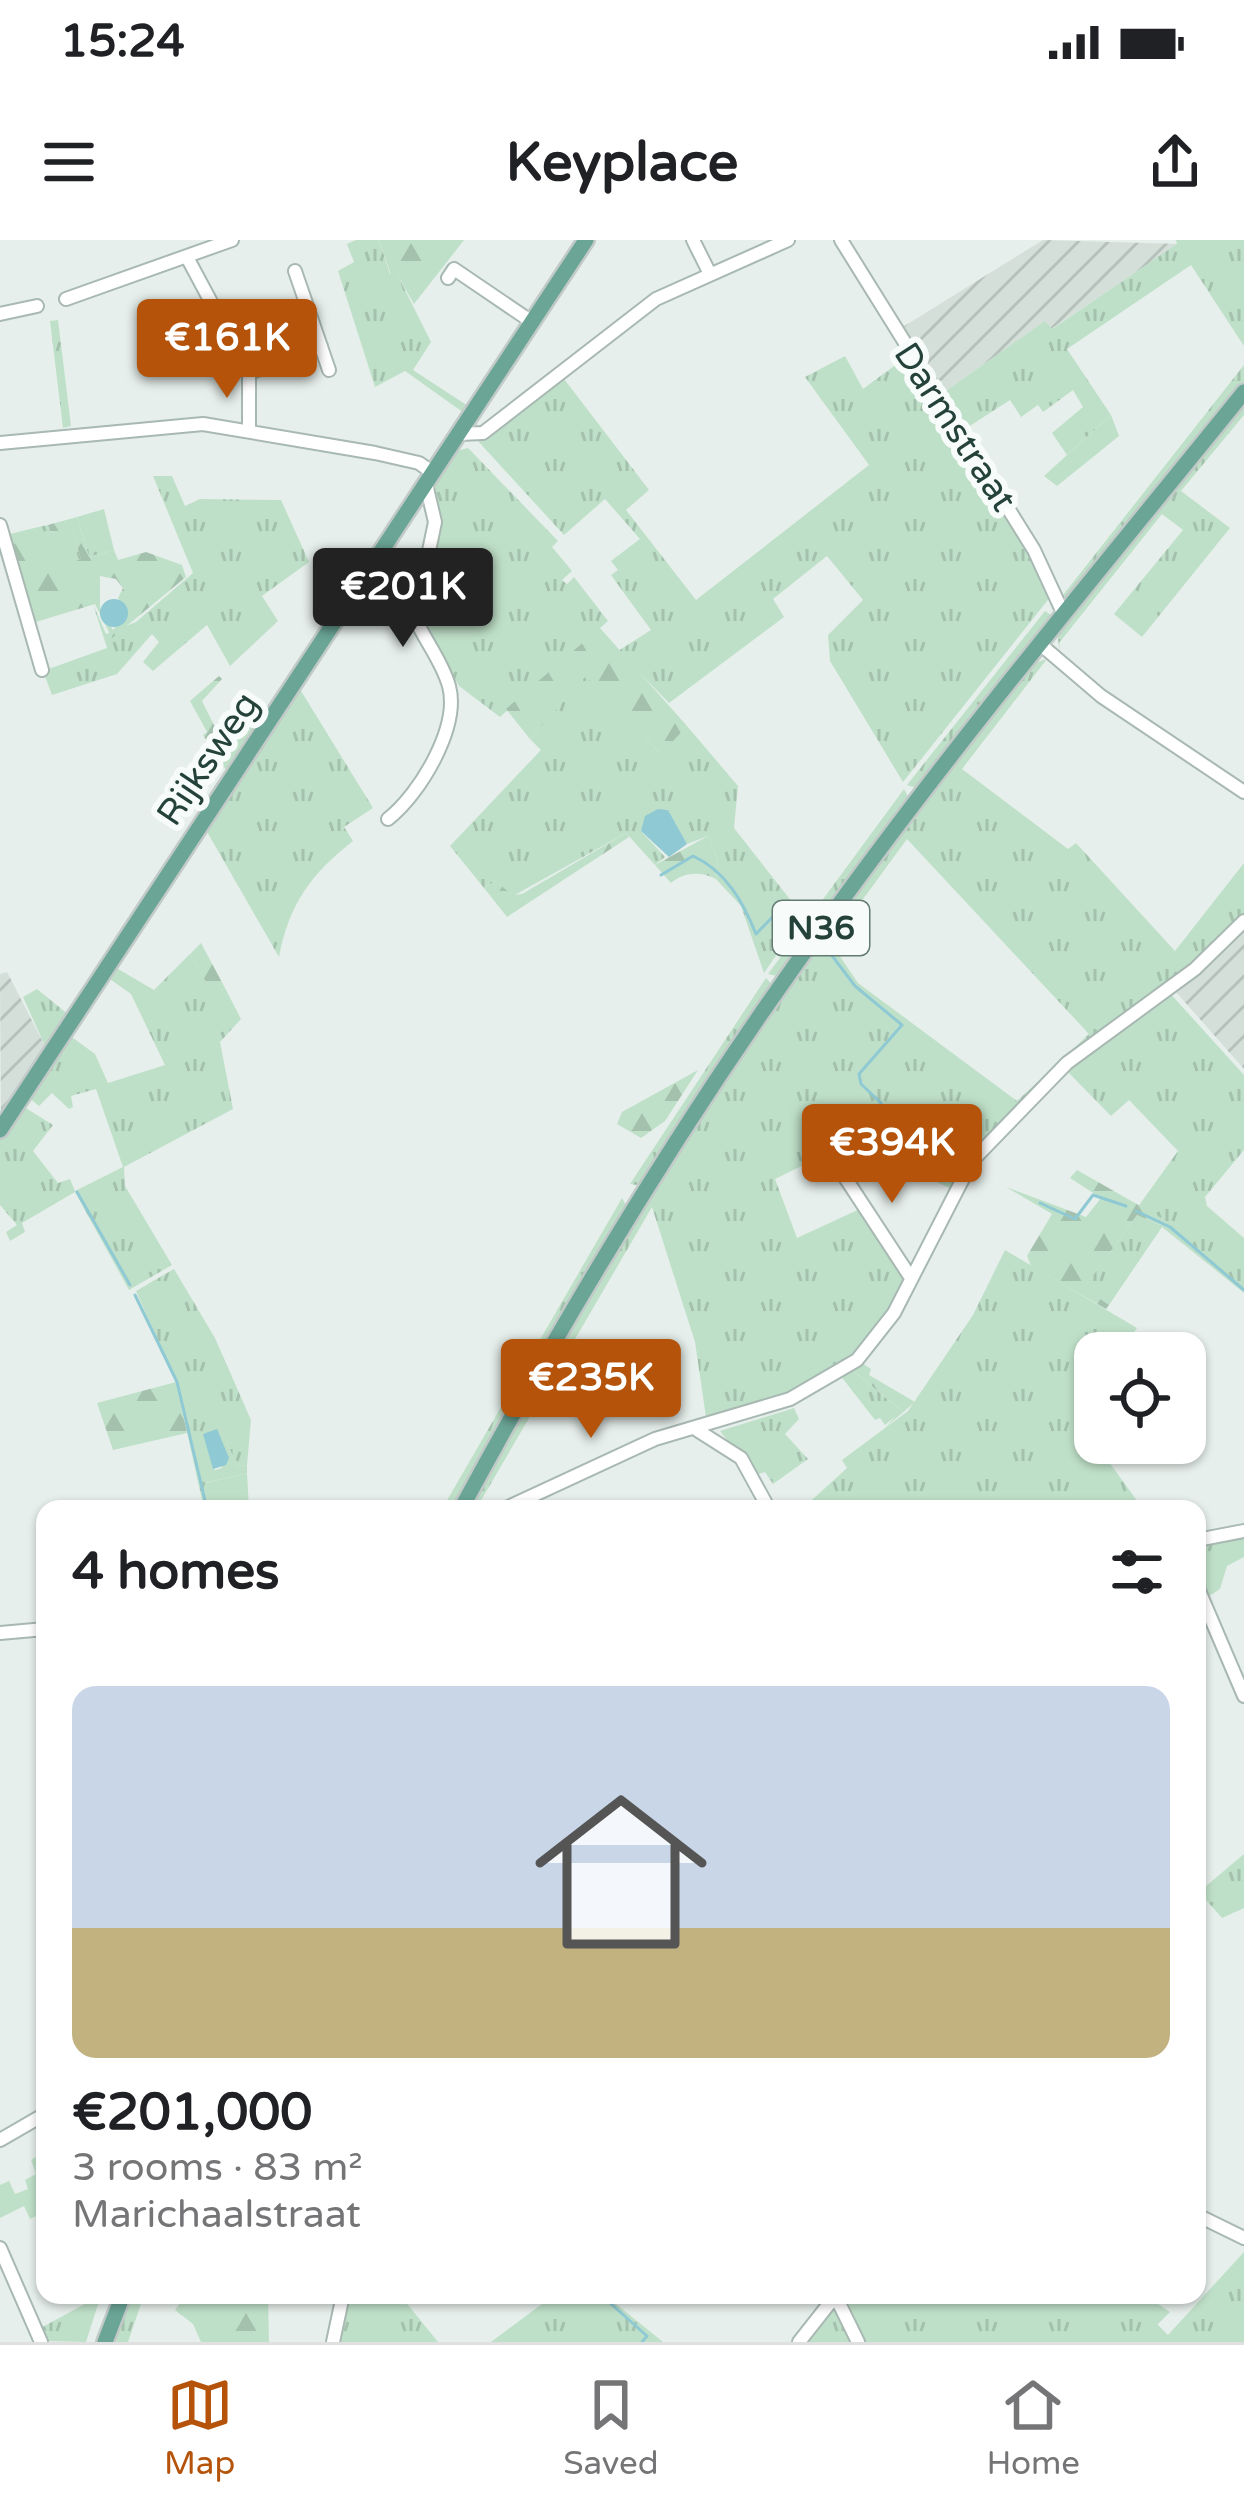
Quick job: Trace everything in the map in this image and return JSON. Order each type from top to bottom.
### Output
[{"type":"main road","name":"Rijksweg","points":[[0,1130],[532,322],[577,243]]},
{"type":"main road","name":"N36","points":[[466,1500],[596,1272],[718,1078],[878,851],[1244,392]]},
{"type":"main road","points":[[108,2342],[120,2304]]},
{"type":"street","points":[[66,299],[232,240]]},
{"type":"street","points":[[693,240],[710,274]]},
{"type":"street","points":[[459,434],[483,433],[656,299],[788,240]]},
{"type":"street","name":"Darmstraat","points":[[841,240],[1034,550],[1064,615]]},
{"type":"street","points":[[188,259],[249,373],[249,428]]},
{"type":"street","points":[[448,278],[454,269],[532,322]]},
{"type":"street","points":[[295,272],[329,370]]},
{"type":"street","points":[[0,314],[37,306]]},
{"type":"street","points":[[249,373],[321,346]]},
{"type":"street","points":[[0,443],[151,425],[249,428],[419,463],[430,478],[435,522],[415,618],[444,670],[451,705],[418,786],[388,819]]},
{"type":"street","points":[[0,525],[42,670]]},
{"type":"street","points":[[1040,644],[1101,696],[1244,792]]},
{"type":"street","points":[[523,1500],[655,1439],[790,1399],[857,1360],[876,1342],[972,1161],[1067,1063],[1196,969],[1244,921]]},
{"type":"street","points":[[833,1159],[911,1279]]},
{"type":"street","points":[[698,1430],[741,1459],[765,1500]]},
{"type":"street","points":[[1206,1538],[1244,1531]]},
{"type":"street","points":[[1206,1607],[1244,1696]]},
{"type":"street","points":[[0,1634],[36,1631]]},
{"type":"street","points":[[0,2140],[36,2119]]},
{"type":"street","points":[[1206,2219],[1244,2238]]},
{"type":"street","points":[[0,2248],[41,2342]]},
{"type":"street","points":[[333,2342],[341,2304]]},
{"type":"street","points":[[799,2342],[829,2304]]},
{"type":"street","points":[[840,2304],[859,2342]]},
{"type":"shaded area","points":[[1043,240],[1178,244],[1051,329],[1044,322],[940,395],[898,330]]},
{"type":"shaded area","points":[[1244,927],[1244,1069],[1176,992],[1214,962]]},
{"type":"shaded area","points":[[7,972],[46,1048],[1,1116],[0,974]]},
{"type":"green space","points":[[379,240],[390,274],[396,272],[431,342],[413,370],[468,406],[464,413],[405,371],[375,387],[338,271],[354,262],[347,244]]},
{"type":"green space","points":[[379,240],[464,240],[414,304],[396,273],[391,275]]},
{"type":"green space","points":[[1176,240],[1244,240],[1244,346],[1191,265],[1067,349],[1111,415],[1067,455],[1052,433],[1083,407],[1073,390],[1043,412],[1038,405],[1021,417],[1010,400],[962,431],[940,395],[1045,321],[1052,329],[1177,244]]},
{"type":"green space","points":[[58,320],[71,426],[63,428],[50,321]]},
{"type":"green space","points":[[845,356],[863,389],[906,357],[1036,560],[1051,596],[903,782],[830,661],[828,635],[863,600],[827,556],[773,599],[784,617],[669,703],[618,651],[651,630],[611,575],[618,570],[611,561],[640,539],[605,499],[564,535],[478,441],[561,375],[649,490],[626,510],[696,600],[869,465],[805,377]]},
{"type":"green space","points":[[1244,365],[1244,385],[1071,598],[1060,599]]},
{"type":"green space","points":[[1244,401],[1244,415],[1181,491],[1230,528],[1142,637],[1114,614],[1183,530],[1162,514],[1059,643],[1060,653],[1057,632]]},
{"type":"green space","points":[[1111,415],[1119,436],[1057,486],[1044,476]]},
{"type":"green space","points":[[468,448],[558,541],[552,547],[572,571],[562,580],[567,584],[574,577],[608,621],[500,717],[459,686],[418,614],[438,511],[434,482],[456,451]]},
{"type":"green space","points":[[153,476],[172,476],[185,506],[200,499],[281,500],[309,562],[262,596],[278,621],[230,666],[207,625],[153,671],[143,662],[159,642],[152,634],[117,674],[52,695],[43,671],[107,648],[93,604],[106,634],[136,622],[193,573]]},
{"type":"green space","points":[[104,509],[114,550],[89,557],[77,517]]},
{"type":"green space","points":[[77,517],[89,557],[114,550],[118,560],[146,552],[182,565],[186,577],[112,638],[95,604],[26,625],[6,535],[34,528],[47,571],[81,559],[71,528],[51,533],[48,525]],"holes":[[[100,576],[116,579],[123,588],[118,598],[127,612],[113,630],[100,608]]]},
{"type":"green space","points":[[48,525],[51,533],[71,527],[81,559],[46,572],[34,528]]},
{"type":"green space","points":[[1045,611],[1051,615],[1036,642],[919,789],[907,785]]},
{"type":"green space","points":[[600,628],[687,726],[661,754],[586,676],[530,739],[506,709]]},
{"type":"green space","points":[[1047,659],[962,769],[1068,849],[1076,843],[1175,951],[1244,863],[1244,915],[1191,969],[1099,1033],[969,1160],[888,1114],[942,1154],[933,1168],[918,1160],[908,1164],[902,1183],[853,1144],[837,1158],[832,1151],[775,1179],[797,1238],[862,1208],[907,1280],[893,1311],[874,1336],[851,1357],[797,1389],[707,1424],[695,1342],[652,1207],[481,1500],[472,1500],[662,1180],[803,971],[1031,664]],"holes":[[[907,839],[1089,1034],[1017,1101],[858,983],[831,943]]]},
{"type":"green space","points":[[586,675],[660,753],[687,726],[738,786],[734,828],[803,916],[764,973],[741,906],[716,879],[718,860],[708,836],[687,844],[667,809],[641,831],[665,857],[655,865],[626,833],[513,896],[495,881],[484,888],[450,846],[541,750],[530,739]]},
{"type":"green space","points":[[219,676],[222,679],[202,701],[218,733],[225,728],[242,736],[255,718],[263,723],[228,773],[203,735],[207,732],[190,701]]},
{"type":"green space","points":[[298,686],[373,808],[344,827],[353,841],[304,892],[279,957],[206,830]]},
{"type":"green space","points":[[904,789],[910,800],[781,977],[768,974]]},
{"type":"green space","points":[[626,833],[629,837],[507,917],[484,888],[495,881],[513,895],[522,894]]},
{"type":"green space","points":[[708,836],[718,860],[716,879],[693,874],[671,883],[655,865]]},
{"type":"green space","points":[[201,943],[225,988],[213,994],[190,954]]},
{"type":"green space","points":[[190,954],[213,993],[225,988],[241,1019],[220,1042],[233,1109],[124,1167],[125,1186],[172,1265],[129,1290],[75,1192],[22,1223],[25,1232],[10,1241],[6,1232],[17,1225],[0,1205],[0,1138],[21,1105],[53,1125],[33,1151],[58,1183],[70,1179],[75,1191],[123,1167],[96,1089],[71,1096],[73,1107],[69,1109],[52,1093],[39,1106],[28,1097],[69,1035],[95,1054],[108,1083],[165,1065],[131,994],[107,977],[113,966],[154,990]]},
{"type":"green space","points":[[766,978],[774,987],[642,1186],[630,1184]]},
{"type":"green space","points":[[37,989],[69,1015],[46,1048],[23,997]]},
{"type":"green space","points":[[1168,991],[1244,1075],[1244,1150],[1205,1197],[1207,1206],[1244,1238],[1244,1293],[1162,1227],[1109,1305],[1083,1289],[1137,1215],[1160,1225],[1163,1219],[1137,1208],[1178,1151],[1129,1100],[1111,1116],[1065,1069]]},
{"type":"green space","points":[[698,1070],[665,1121],[641,1138],[617,1124],[622,1112]]},
{"type":"green space","points":[[892,1109],[969,1160],[952,1189],[910,1170],[911,1160],[933,1167],[941,1154],[887,1113]]},
{"type":"green space","points":[[1077,1170],[1163,1219],[1160,1225],[1137,1215],[1084,1288],[1109,1305],[1106,1309],[1031,1266],[1027,1256],[1052,1214],[1006,1187],[1086,1217],[1101,1198],[1070,1178]]},
{"type":"green space","points":[[622,1198],[628,1209],[460,1500],[447,1500]]},
{"type":"green space","points":[[1005,1250],[1137,1328],[1134,1332],[1074,1332],[1074,1464],[1110,1464],[1136,1500],[812,1500],[847,1468],[842,1460],[908,1411],[973,1315]]},
{"type":"green space","points":[[174,1269],[215,1338],[251,1420],[247,1465],[237,1467],[221,1427],[214,1472],[206,1483],[247,1473],[248,1500],[202,1500],[176,1382],[136,1291]]},
{"type":"green space","points":[[862,1363],[871,1369],[869,1375],[915,1402],[886,1427],[901,1410],[851,1369]]},
{"type":"green space","points":[[851,1369],[902,1411],[885,1425],[880,1418],[875,1420],[840,1375]]},
{"type":"green space","points":[[176,1382],[187,1433],[113,1450],[97,1403]]},
{"type":"green space","points":[[794,1408],[799,1419],[785,1434],[808,1459],[773,1484],[765,1472],[755,1475],[720,1431]]},
{"type":"green space","points":[[221,1426],[237,1467],[247,1465],[247,1473],[205,1483],[204,1473],[222,1468],[218,1430],[202,1431]]},
{"type":"green space","points":[[1244,1533],[1244,1557],[1227,1566],[1220,1589],[1206,1598],[1206,1541]]},
{"type":"green space","points":[[1244,1854],[1244,1908],[1222,1918],[1206,1900],[1206,1886]]},
{"type":"green space","points":[[36,2174],[36,2216],[30,2219],[24,2206],[0,2218],[0,2185],[9,2181],[15,2194],[28,2189],[25,2180]]},
{"type":"green space","points":[[1244,2252],[1244,2342],[864,2342],[848,2304],[1137,2304],[1168,2335],[1196,2304],[1206,2304],[1206,2294]]},
{"type":"green space","points":[[85,2304],[98,2304],[86,2342],[46,2341],[39,2329]]},
{"type":"green space","points":[[127,2304],[141,2304],[128,2342],[116,2342]]},
{"type":"green space","points":[[179,2304],[268,2304],[269,2342],[201,2342],[193,2324],[175,2310]]},
{"type":"green space","points":[[345,2304],[407,2304],[438,2342],[336,2342]]},
{"type":"green space","points":[[542,2304],[616,2304],[663,2342],[491,2342]]},
{"type":"green space","points":[[1136,2304],[1158,2304],[1170,2312],[1156,2326]]},
{"type":"green space","points":[[835,2306],[854,2342],[804,2342]]},
{"type":"water","points":[[114,599],[124,603],[128,613],[124,623],[114,627],[104,623],[100,613],[104,603]]},
{"type":"water","points":[[668,810],[687,844],[669,857],[641,831],[645,816]]},
{"type":"water","points":[[217,1429],[229,1458],[226,1465],[213,1469],[203,1434]]},
{"type":"waterway","points":[[661,875],[693,856],[705,862],[732,889],[756,934],[784,905],[799,913]]},
{"type":"waterway","points":[[824,945],[855,986],[902,1025],[859,1074],[861,1084],[881,1103]]},
{"type":"waterway","points":[[887,1109],[962,1161]]},
{"type":"waterway","points":[[77,1192],[130,1285]]},
{"type":"waterway","points":[[1040,1203],[1075,1219],[1093,1195],[1126,1206]]},
{"type":"waterway","points":[[1136,1211],[1170,1227],[1244,1290]]},
{"type":"waterway","points":[[135,1295],[177,1382],[205,1500]]},
{"type":"waterway","points":[[611,2304],[647,2336],[642,2342]]}]
